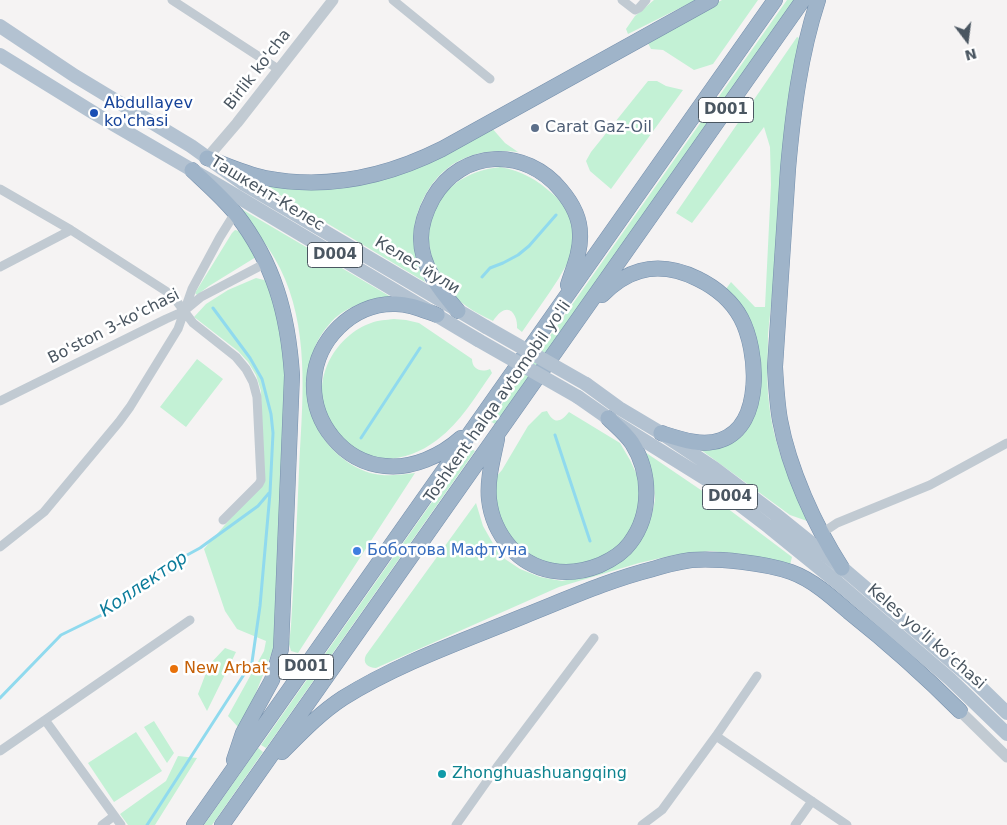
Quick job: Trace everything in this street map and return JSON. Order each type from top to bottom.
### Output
[{"type":"highway","points":[[207,158],[264,178],[292,182],[325,182],[357,179],[387,172],[425,158],[442,149],[710,0]]},
{"type":"highway","name":"Toshkent halqa avtomobil yo'li","points":[[194,825],[775,0]]},
{"type":"highway","name":"Toshkent halqa avtomobil yo'li","points":[[222,825],[803,0]]},
{"type":"highway","points":[[818,0],[808,30],[793,113],[775,367],[777,404],[789,458],[822,533],[845,571]]},
{"type":"highway","points":[[458,310],[431,276],[426,263],[421,237],[423,227],[429,206],[435,195],[449,178],[466,167],[491,159],[515,160],[540,170],[563,192],[576,211],[580,226],[580,247],[564,299]]},
{"type":"highway","points":[[192,170],[235,213],[266,263],[284,315],[289,337],[292,375],[281,649],[272,680],[243,733],[228,777]]},
{"type":"highway","points":[[586,309],[624,278],[641,271],[660,269],[689,275],[706,283],[720,293],[742,319],[748,337],[753,370],[752,400],[749,412],[740,427],[732,434],[714,441],[689,441],[661,433]]},
{"type":"highway","points":[[437,315],[403,304],[384,304],[358,312],[341,325],[326,344],[316,368],[314,393],[320,416],[332,436],[349,453],[375,465],[389,467],[414,463],[438,454],[459,440],[478,422]]},
{"type":"highway","points":[[498,433],[488,489],[490,510],[498,532],[516,554],[529,563],[543,570],[569,573],[594,568],[622,552],[630,544],[645,510],[645,476],[639,456],[631,442],[608,418]]},
{"type":"highway","points":[[254,780],[323,712],[342,698],[396,668],[595,588],[643,571],[690,560],[744,562],[780,568],[794,573],[835,600],[872,630],[930,681],[960,711]]},
{"type":"main road","points":[[0,26],[75,76],[191,146],[207,158]]},
{"type":"main road","points":[[0,55],[192,170]]},
{"type":"main road","name":"Келес йули","points":[[207,158],[244,184],[586,384],[619,408],[661,433]]},
{"type":"main road","name":"Ташкент-Келес","points":[[192,170],[478,340],[578,397],[608,418]]},
{"type":"main road","name":"Keles yoʻli koʻchasi","points":[[608,418],[706,479],[776,533],[844,588],[950,679],[1007,734]]},
{"type":"main road","name":"D004","points":[[661,433],[714,468],[776,514],[845,571]]},
{"type":"main road","name":"Keles yoʻli koʻchasi","points":[[845,571],[972,679],[1006,711]]},
{"type":"main road","points":[[950,679],[960,711]]},
{"type":"street","points":[[172,0],[278,69]]},
{"type":"street","name":"Birlik ko'cha","points":[[207,158],[237,123],[333,0]]},
{"type":"street","points":[[393,0],[490,79]]},
{"type":"street","points":[[622,0],[635,10],[646,0]]},
{"type":"street","points":[[0,189],[71,230],[172,295],[193,323],[236,357],[246,369],[253,382],[257,397],[261,480],[223,520]]},
{"type":"street","points":[[0,547],[44,512],[120,422],[178,329],[192,288],[235,213]]},
{"type":"street","points":[[0,267],[71,230]]},
{"type":"street","name":"Bo'ston 3-ko'chasi","points":[[0,401],[184,311],[201,297],[266,263]]},
{"type":"street","points":[[822,533],[837,523],[930,485],[1007,443]]},
{"type":"street","points":[[0,751],[190,620]]},
{"type":"street","points":[[456,825],[594,638]]},
{"type":"street","points":[[642,825],[662,810],[757,676]]},
{"type":"street","name":"Keles yoʻli koʻchasi","points":[[960,711],[1007,757]]},
{"type":"street","points":[[45,720],[121,825]]},
{"type":"street","points":[[716,736],[847,825]]},
{"type":"street","points":[[794,825],[812,801]]},
{"type":"street","points":[[102,825],[114,816]]},
{"type":"green space","points":[[654,0],[696,0],[628,34],[626,29],[635,16]]},
{"type":"green space","points":[[722,0],[758,0],[713,64],[694,70],[663,50],[651,49],[647,41]]},
{"type":"green space","points":[[787,0],[795,0],[495,424],[490,421]]},
{"type":"green space","points":[[797,37],[799,38],[768,334],[768,386],[774,434],[796,494],[810,522],[790,515],[697,447],[733,442],[744,434],[751,422],[759,395],[726,289],[731,282],[755,307],[765,307],[771,185],[770,147],[764,127],[692,223],[676,213]]},
{"type":"green space","points":[[648,81],[657,81],[666,86],[683,90],[611,189],[590,171],[586,161],[591,152]]},
{"type":"green space","points":[[491,127],[505,143],[518,152],[491,152],[465,158],[453,164],[434,182],[420,206],[414,232],[414,245],[425,282],[260,183],[327,188]]},
{"type":"green space","points":[[500,167],[523,174],[548,190],[568,211],[573,225],[573,245],[569,260],[522,332],[517,328],[514,314],[511,311],[505,310],[501,312],[493,321],[454,297],[438,276],[429,242],[431,214],[449,189],[472,174]]},
{"type":"green space","points":[[233,204],[391,297],[354,306],[341,313],[328,325],[318,340],[310,364],[308,383],[309,404],[312,416],[321,435],[335,451],[351,464],[370,473],[381,475],[415,473],[298,653],[291,651],[289,644],[302,398],[301,349],[298,325],[293,302],[275,258]]},
{"type":"green space","points":[[235,230],[239,231],[256,257],[197,295],[195,293]]},
{"type":"green space","points":[[256,278],[268,281],[287,353],[275,645],[251,705],[238,727],[228,716],[264,651],[266,641],[237,629],[225,611],[204,549],[263,481],[261,391],[256,375],[248,362],[238,351],[194,317],[206,304],[228,290]]},
{"type":"green space","points":[[394,319],[419,323],[472,359],[475,368],[483,371],[490,369],[492,373],[467,409],[446,433],[421,450],[405,456],[388,459],[358,452],[345,442],[326,412],[322,385],[325,371],[331,358],[348,337],[371,323]]},
{"type":"green space","points":[[197,359],[223,379],[186,427],[160,407]]},
{"type":"green space","points":[[547,411],[555,420],[560,420],[569,412],[620,443],[643,488],[641,507],[629,536],[615,549],[594,562],[571,567],[547,564],[526,554],[509,538],[498,517],[494,494],[495,478],[502,470],[528,426],[542,412]]},
{"type":"green space","points":[[470,448],[475,451],[266,748],[261,745]]},
{"type":"green space","points":[[642,450],[723,505],[792,557],[790,565],[741,554],[710,551],[674,555],[639,563],[559,587],[376,668],[370,667],[367,664],[365,660],[366,655],[476,503],[483,526],[495,547],[505,559],[520,569],[540,577],[562,581],[585,576],[645,532],[655,500],[654,486]]},
{"type":"green space","points":[[225,648],[236,652],[207,711],[198,694],[209,665]]},
{"type":"green space","points":[[154,721],[174,753],[167,763],[144,727]]},
{"type":"green space","points":[[136,732],[162,771],[114,802],[88,763]]},
{"type":"green space","points":[[258,748],[263,752],[212,825],[204,825]]},
{"type":"green space","points":[[178,756],[197,758],[155,825],[128,825],[120,814],[166,781]]},
{"type":"waterway","name":"Коллектор","points":[[482,277],[490,268],[518,255],[529,246],[556,215]]},
{"type":"waterway","points":[[147,825],[252,662],[260,606],[270,493],[273,433],[271,414],[262,379],[250,358],[213,308]]},
{"type":"waterway","name":"Коллектор","points":[[361,438],[420,348]]},
{"type":"waterway","points":[[555,435],[590,541]]},
{"type":"waterway","name":"Коллектор","points":[[0,698],[61,635],[116,608],[154,573],[200,548],[258,506],[269,493]]},
{"type":"place","name":"Abdullayev ko'chasi","points":[[94,113]]},
{"type":"place","name":"Carat Gaz-Oil","points":[[535,128]]},
{"type":"place","name":"Боботова Мафтуна","points":[[357,551]]},
{"type":"place","name":"New Arbat","points":[[174,669]]},
{"type":"place","name":"Zhonghuashuangqing","points":[[442,774]]}]
